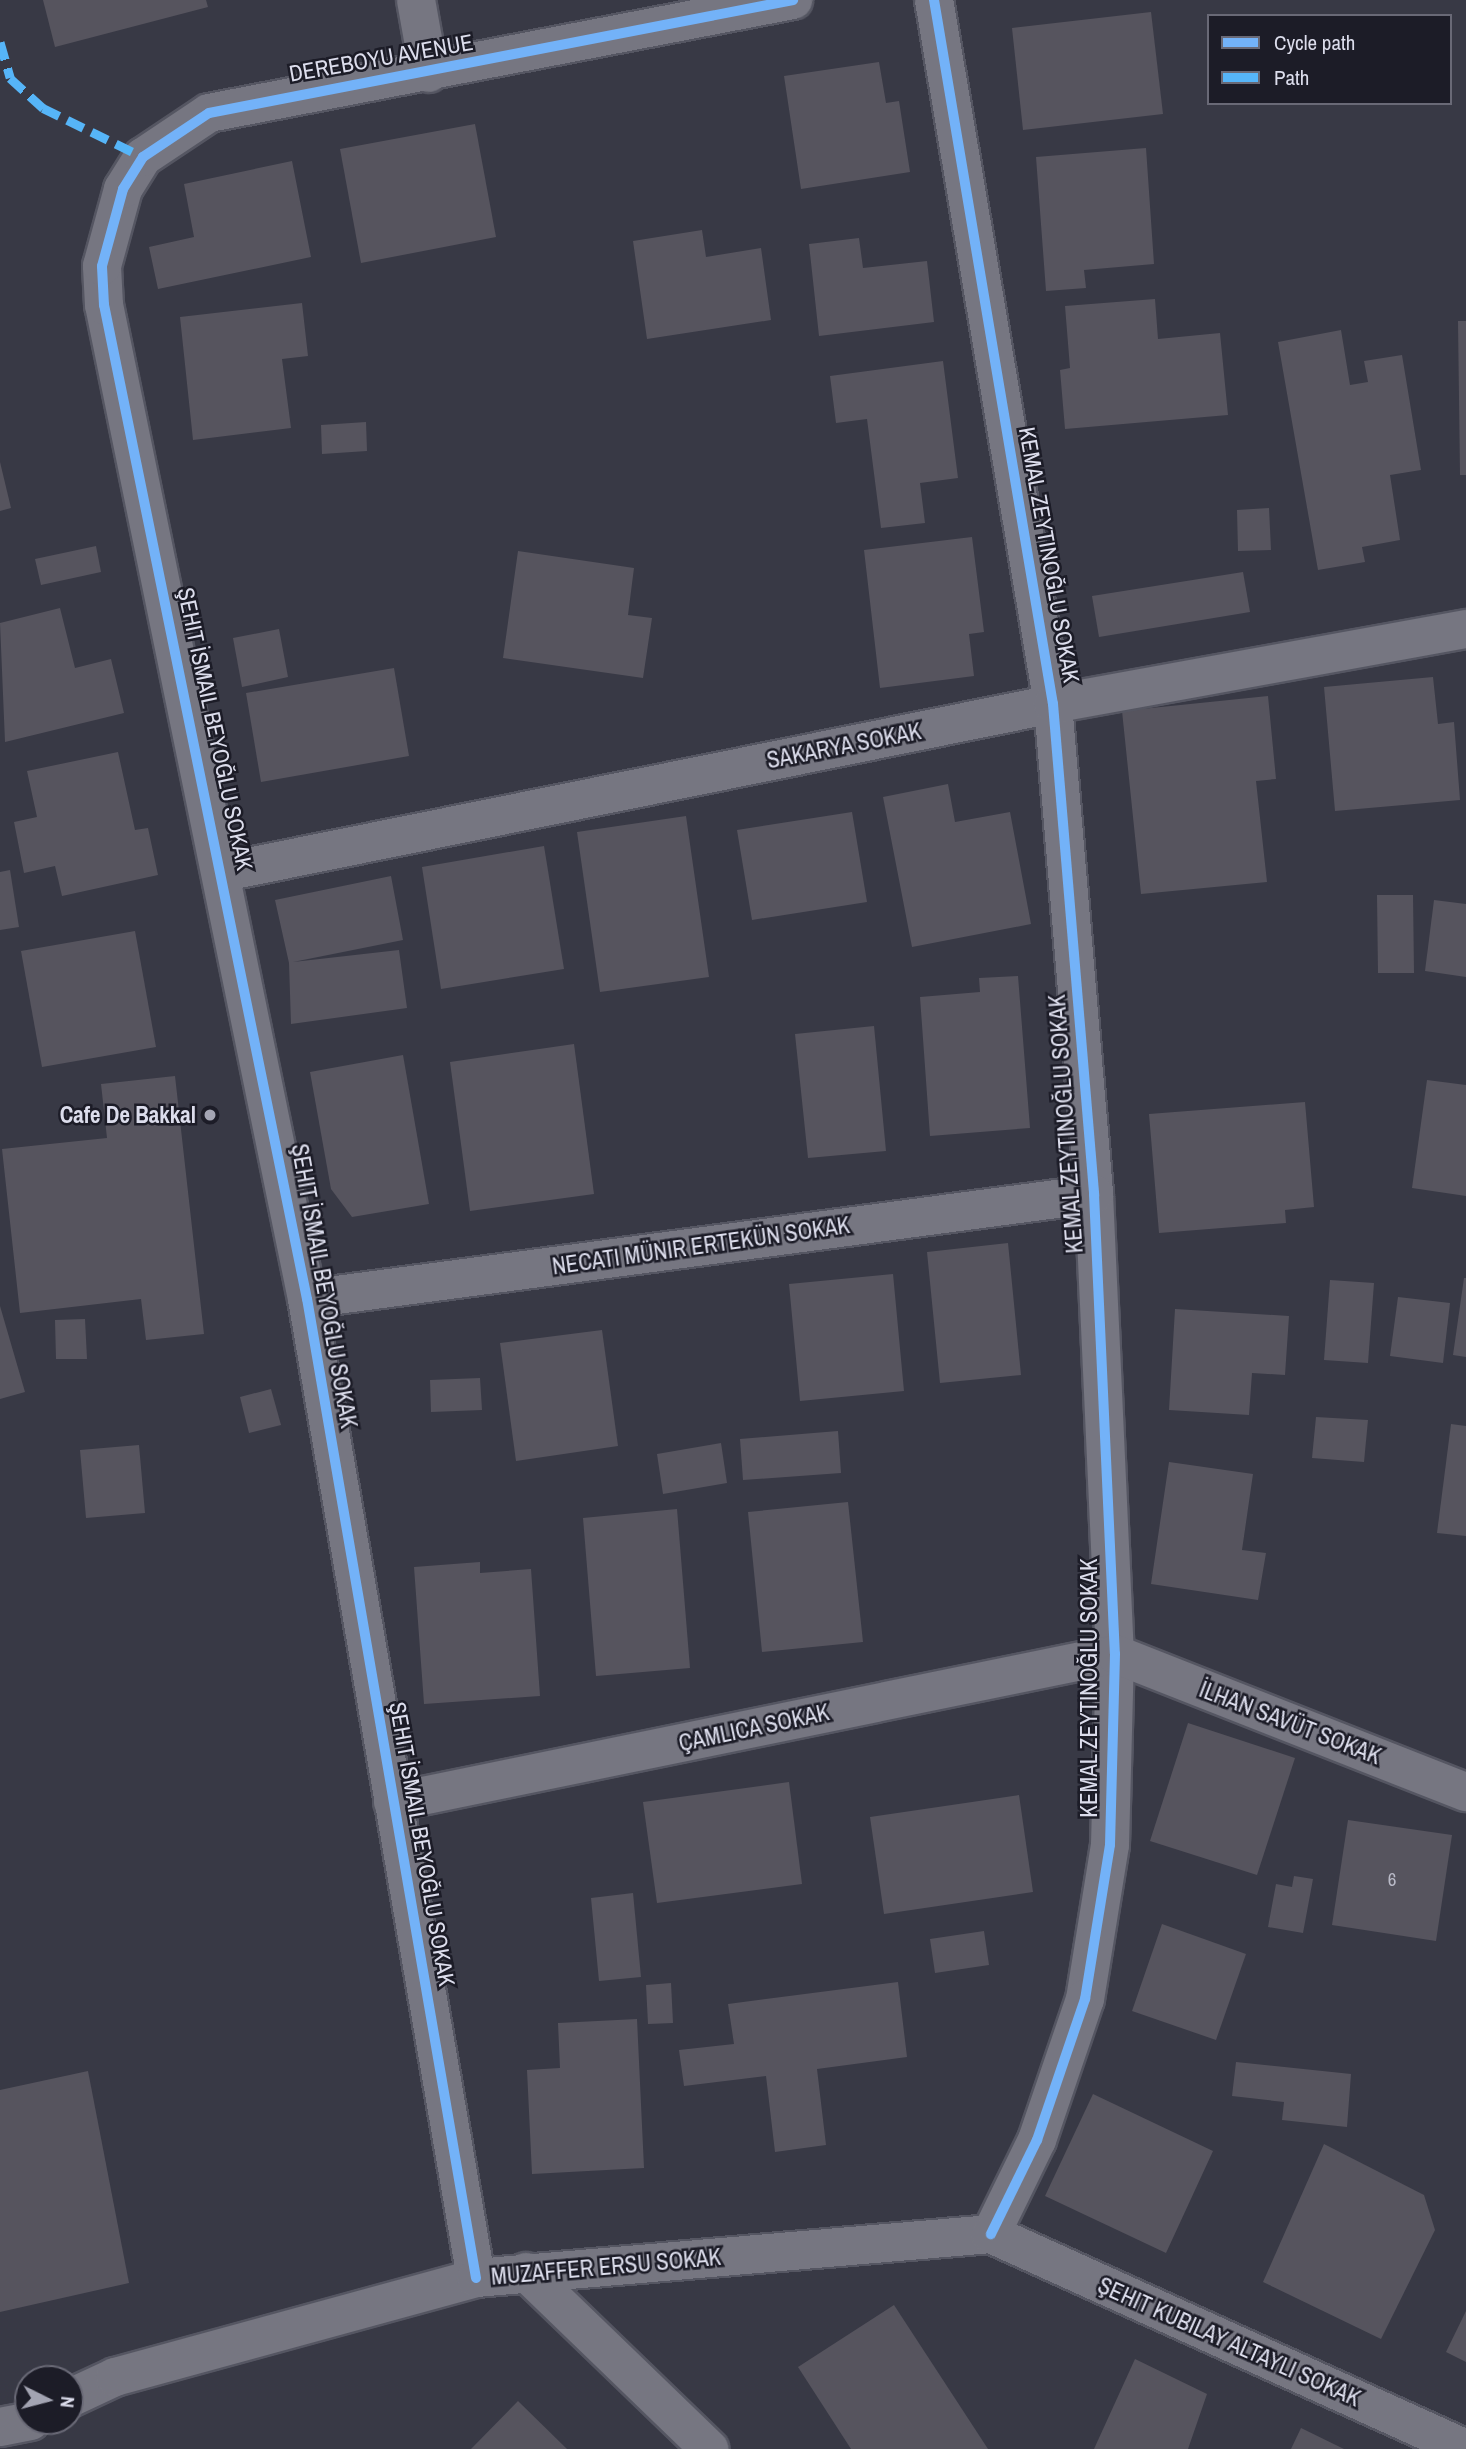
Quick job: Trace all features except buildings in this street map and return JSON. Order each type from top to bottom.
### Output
[{"type":"street","points":[[416,0],[429,73]]},
{"type":"street","name":"DEREBOYU AVENUE","points":[[104,305],[102,266],[122,189],[143,157],[178,128],[240,103],[429,73],[793,0]]},
{"type":"street","name":"KEMAL ZEYTINOĞLU SOKAK","points":[[934,0],[1054,704],[1094,1194],[1115,1654],[1110,1845],[1085,1999],[1037,2140],[991,2234]]},
{"type":"street","name":"ŞEHIT İSMAIL BEYOĞLU SOKAK","points":[[104,305],[224,872],[307,1299],[476,2278]]},
{"type":"street","name":"SAKARYA SOKAK","points":[[224,872],[1054,704],[1466,629]]},
{"type":"street","name":"NECATI MÜNIR ERTEKÜN SOKAK","points":[[307,1299],[1094,1194]]},
{"type":"street","points":[[393,1802],[1115,1654]]},
{"type":"street","name":"İLHAN SAVÜT SOKAK","points":[[1115,1654],[1466,1792]]},
{"type":"street","points":[[991,2234],[1466,2449]]},
{"type":"street","name":"MUZAFFER ERSU SOKAK","points":[[84,2391],[115,2377],[476,2278],[991,2234]]},
{"type":"street","points":[[527,2272],[709,2449]]},
{"type":"marked path","points":[[0,42],[10,78],[43,108],[143,157]]},
{"type":"cycle path","points":[[476,2278],[307,1299],[104,305],[102,266],[123,189],[143,157],[209,113],[793,0]]},
{"type":"cycle path","points":[[934,0],[1053,704],[1094,1194],[1115,1654],[1110,1845],[1085,1999],[1037,2140],[991,2234]]},
{"type":"place","name":"Cafe De Bakkal","points":[[210,1115]]}]
